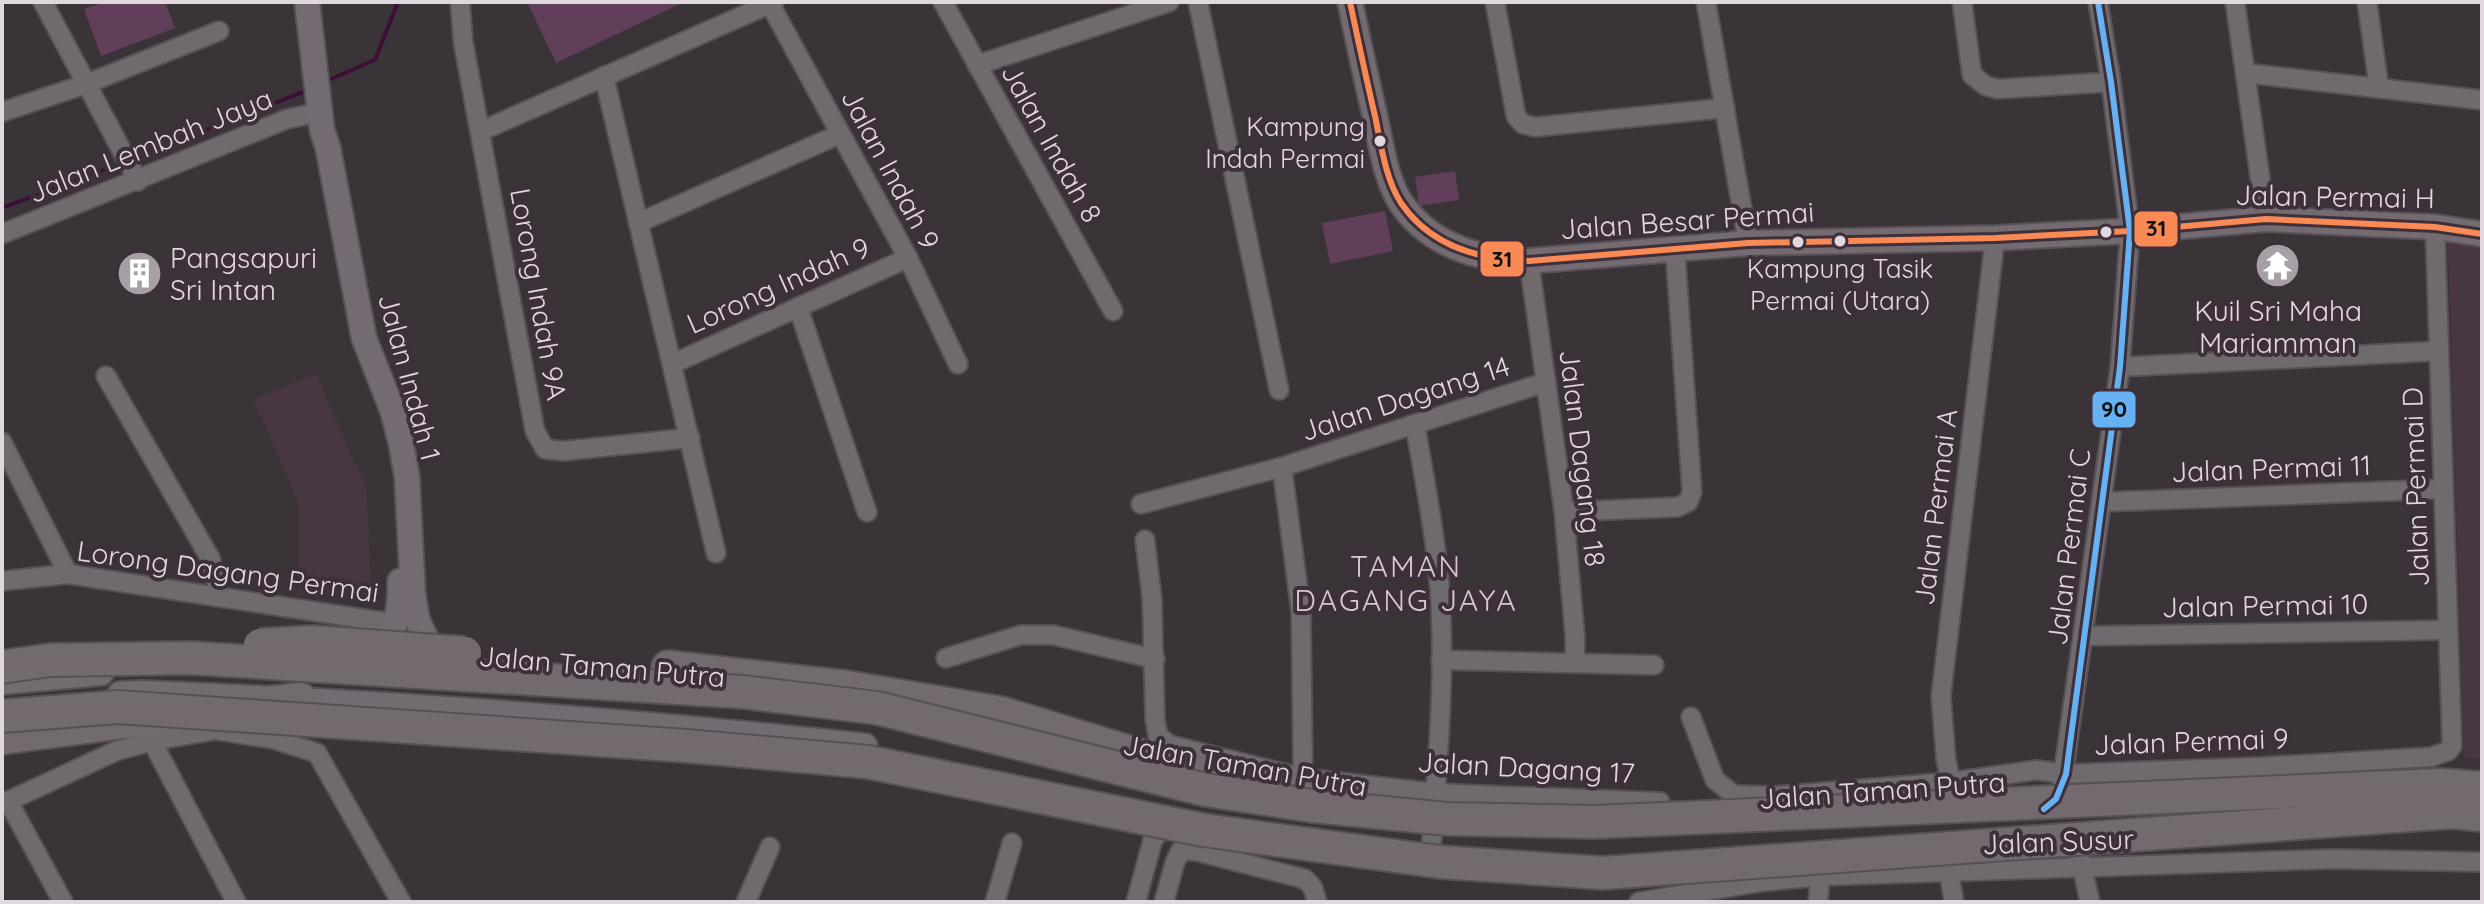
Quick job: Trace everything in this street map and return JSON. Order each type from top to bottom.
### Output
[{"type":"highway","points":[[190,658],[241,647],[312,642],[774,677],[986,710],[1072,735],[1308,793]]},
{"type":"highway","points":[[2,667],[50,660],[190,658],[743,692],[877,708],[1206,790],[1313,806],[1447,819],[1594,822],[2440,785],[2482,788]]},
{"type":"highway","points":[[2,738],[300,699]]},
{"type":"highway","points":[[2,716],[118,707],[671,745],[868,762],[1203,830],[1440,862],[1603,873],[2453,812],[2482,815]]},
{"type":"highway","points":[[871,722],[931,717],[963,719],[1072,735]]},
{"type":"street","points":[[43,2],[138,181]]},
{"type":"street","name":"Jalan Indah 1","points":[[307,2],[321,121],[364,338],[393,412],[401,443],[407,477],[417,619],[447,683]]},
{"type":"street","name":"Lorong Indah 9A","points":[[460,2],[463,41],[535,431],[545,449],[563,451],[690,438]]},
{"type":"street","name":"Jalan Indah 8","points":[[943,2],[1113,311]]},
{"type":"street","points":[[977,65],[1169,2]]},
{"type":"street","points":[[1198,2],[1279,390]]},
{"type":"street","name":"Jalan Besar Permai","points":[[1350,2],[1386,166],[1401,202],[1423,227],[1473,256],[1529,261],[1748,243],[1995,238]]},
{"type":"street","points":[[1495,2],[1516,116],[1523,124],[1535,127],[1725,108]]},
{"type":"street","points":[[1706,2],[1748,243]]},
{"type":"street","points":[[1962,2],[1972,75],[1983,84],[1998,89],[2111,82]]},
{"type":"street","name":"Jalan Permai C","points":[[2044,809],[2056,799],[2066,774],[2120,367],[2130,231],[2098,2]]},
{"type":"street","points":[[2235,2],[2266,219]]},
{"type":"street","points":[[2367,2],[2379,88]]},
{"type":"street","points":[[481,131],[771,3]]},
{"type":"street","name":"Jalan Indah 9","points":[[771,3],[908,258],[958,364]]},
{"type":"street","points":[[2,112],[86,84],[219,31]]},
{"type":"street","points":[[2245,73],[2482,100]]},
{"type":"street","name":"Lorong Indah 9","points":[[604,76],[716,553]]},
{"type":"street","name":"Jalan Lembah Jaya","points":[[2,234],[287,119],[321,121]]},
{"type":"street","name":"Jalan Indah 1","points":[[321,121],[315,155],[318,179],[351,348],[376,404],[396,480],[401,604],[397,624],[380,659],[365,677]]},
{"type":"street","points":[[638,223],[840,134]]},
{"type":"street","name":"Jalan Permai H","points":[[1995,238],[2130,231],[2266,219],[2435,227],[2482,234]]},
{"type":"street","name":"Jalan Permai D","points":[[2435,227],[2452,746]]},
{"type":"street","name":"Jalan Permai A","points":[[1951,782],[1946,760],[1941,696],[1995,238]]},
{"type":"street","points":[[1564,512],[1678,507],[1688,502],[1692,492],[1675,248]]},
{"type":"street","name":"Lorong Indah 9","points":[[672,364],[908,258]]},
{"type":"street","name":"Jalan Dagang 18","points":[[1529,261],[1564,512],[1575,663]]},
{"type":"street","points":[[798,307],[867,512]]},
{"type":"street","points":[[2120,367],[2439,351]]},
{"type":"street","points":[[106,376],[210,558],[218,597]]},
{"type":"street","name":"Jalan Dagang 14","points":[[1141,504],[1282,467],[1546,382]]},
{"type":"street","points":[[1415,424],[1438,568],[1441,660],[1432,839]]},
{"type":"street","points":[[2,442],[68,574]]},
{"type":"street","name":"Jalan Dagang 14","points":[[1282,467],[1301,612],[1308,793]]},
{"type":"street","name":"Jalan Permai 11","points":[[2102,502],[2443,489]]},
{"type":"street","points":[[946,658],[1021,635],[1053,635],[1155,659],[1145,540]]},
{"type":"street","name":"Lorong Dagang Permai","points":[[2,581],[68,574],[397,624]]},
{"type":"street","name":"Jalan Permai 10","points":[[2085,636],[2447,630]]},
{"type":"street","name":"Jalan Dagang 17","points":[[1155,659],[1158,736],[1170,745],[1308,793],[1435,793],[1660,802]]},
{"type":"street","points":[[1441,660],[1654,665]]},
{"type":"street","name":"Jalan Taman Putra","points":[[2,682],[159,669],[365,677],[769,709],[871,722],[1205,791],[1308,793],[1432,839],[1632,836],[2082,807],[2429,796],[2482,800]]},
{"type":"street","name":"Jalan Taman Putra","points":[[2,702],[142,693],[300,699],[754,734],[867,747],[1142,806],[1613,860],[2076,831],[2408,821],[2482,824]]},
{"type":"street","name":"Jalan Permai 9","points":[[1691,717],[1715,780],[1734,795],[1774,796],[1951,782],[2037,770],[2066,774],[2431,757],[2448,751],[2452,746]]},
{"type":"street","points":[[63,902],[5,802],[116,751],[216,730],[273,739],[317,753],[401,902]]},
{"type":"street","points":[[152,741],[236,902]]},
{"type":"street","points":[[2066,774],[2073,799],[2082,807]]},
{"type":"street","points":[[1142,806],[1153,839]]},
{"type":"street","points":[[1136,902],[1153,839],[1166,821],[1183,812]]},
{"type":"street","points":[[2076,831],[2090,902]]},
{"type":"street","points":[[995,902],[1012,843]]},
{"type":"street","points":[[746,902],[770,847]]},
{"type":"street","points":[[1164,902],[1181,850],[1196,851],[1305,879],[1313,888],[1317,902]]},
{"type":"street","name":"Jalan Susur","points":[[1639,902],[1760,882],[1820,876],[2333,859],[2482,862]]},
{"type":"street","points":[[1949,873],[1954,902]]},
{"type":"street","points":[[1818,902],[1820,876]]},
{"type":"shaded area","points":[[104,2],[165,2],[175,28],[101,56],[84,9]]},
{"type":"shaded area","points":[[527,2],[684,2],[556,63]]},
{"type":"shaded area","points":[[1455,171],[1459,200],[1419,206],[1415,177]]},
{"type":"shaded area","points":[[1385,211],[1393,251],[1330,264],[1322,223]]},
{"type":"shaded area","points":[[2448,239],[2482,244],[2482,759],[2464,758]]},
{"type":"shaded area","points":[[316,374],[366,488],[371,578],[365,594],[299,594],[299,504],[253,399]]},
{"type":"waterway","points":[[326,81],[375,60],[398,2]]},
{"type":"waterway","points":[[135,158],[308,90]]},
{"type":"waterway","points":[[2,208],[120,164]]},
{"type":"transit line","name":"31","points":[[1350,2],[1384,161],[1401,203],[1413,218],[1442,240],[1493,258],[1529,261],[1748,243],[1995,238],[2130,231],[2266,219],[2435,227],[2482,234]]},
{"type":"transit line","name":"90","points":[[2044,809],[2056,799],[2066,774],[2120,367],[2130,231],[2098,2]]},
{"type":"place","name":"Kampung Indah Permai","points":[[1380,141]]},
{"type":"place","name":"Kampung Tasik Permai (Utara)","points":[[1840,241]]},
{"type":"place","name":"Kuil Sri Maha Mariamman","points":[[2278,266]]},
{"type":"place","name":"Pangsapuri Sri Intan","points":[[139,273]]},
{"type":"district","name":"TAMAN DAGANG JAYA","points":[[1406,583]]}]
